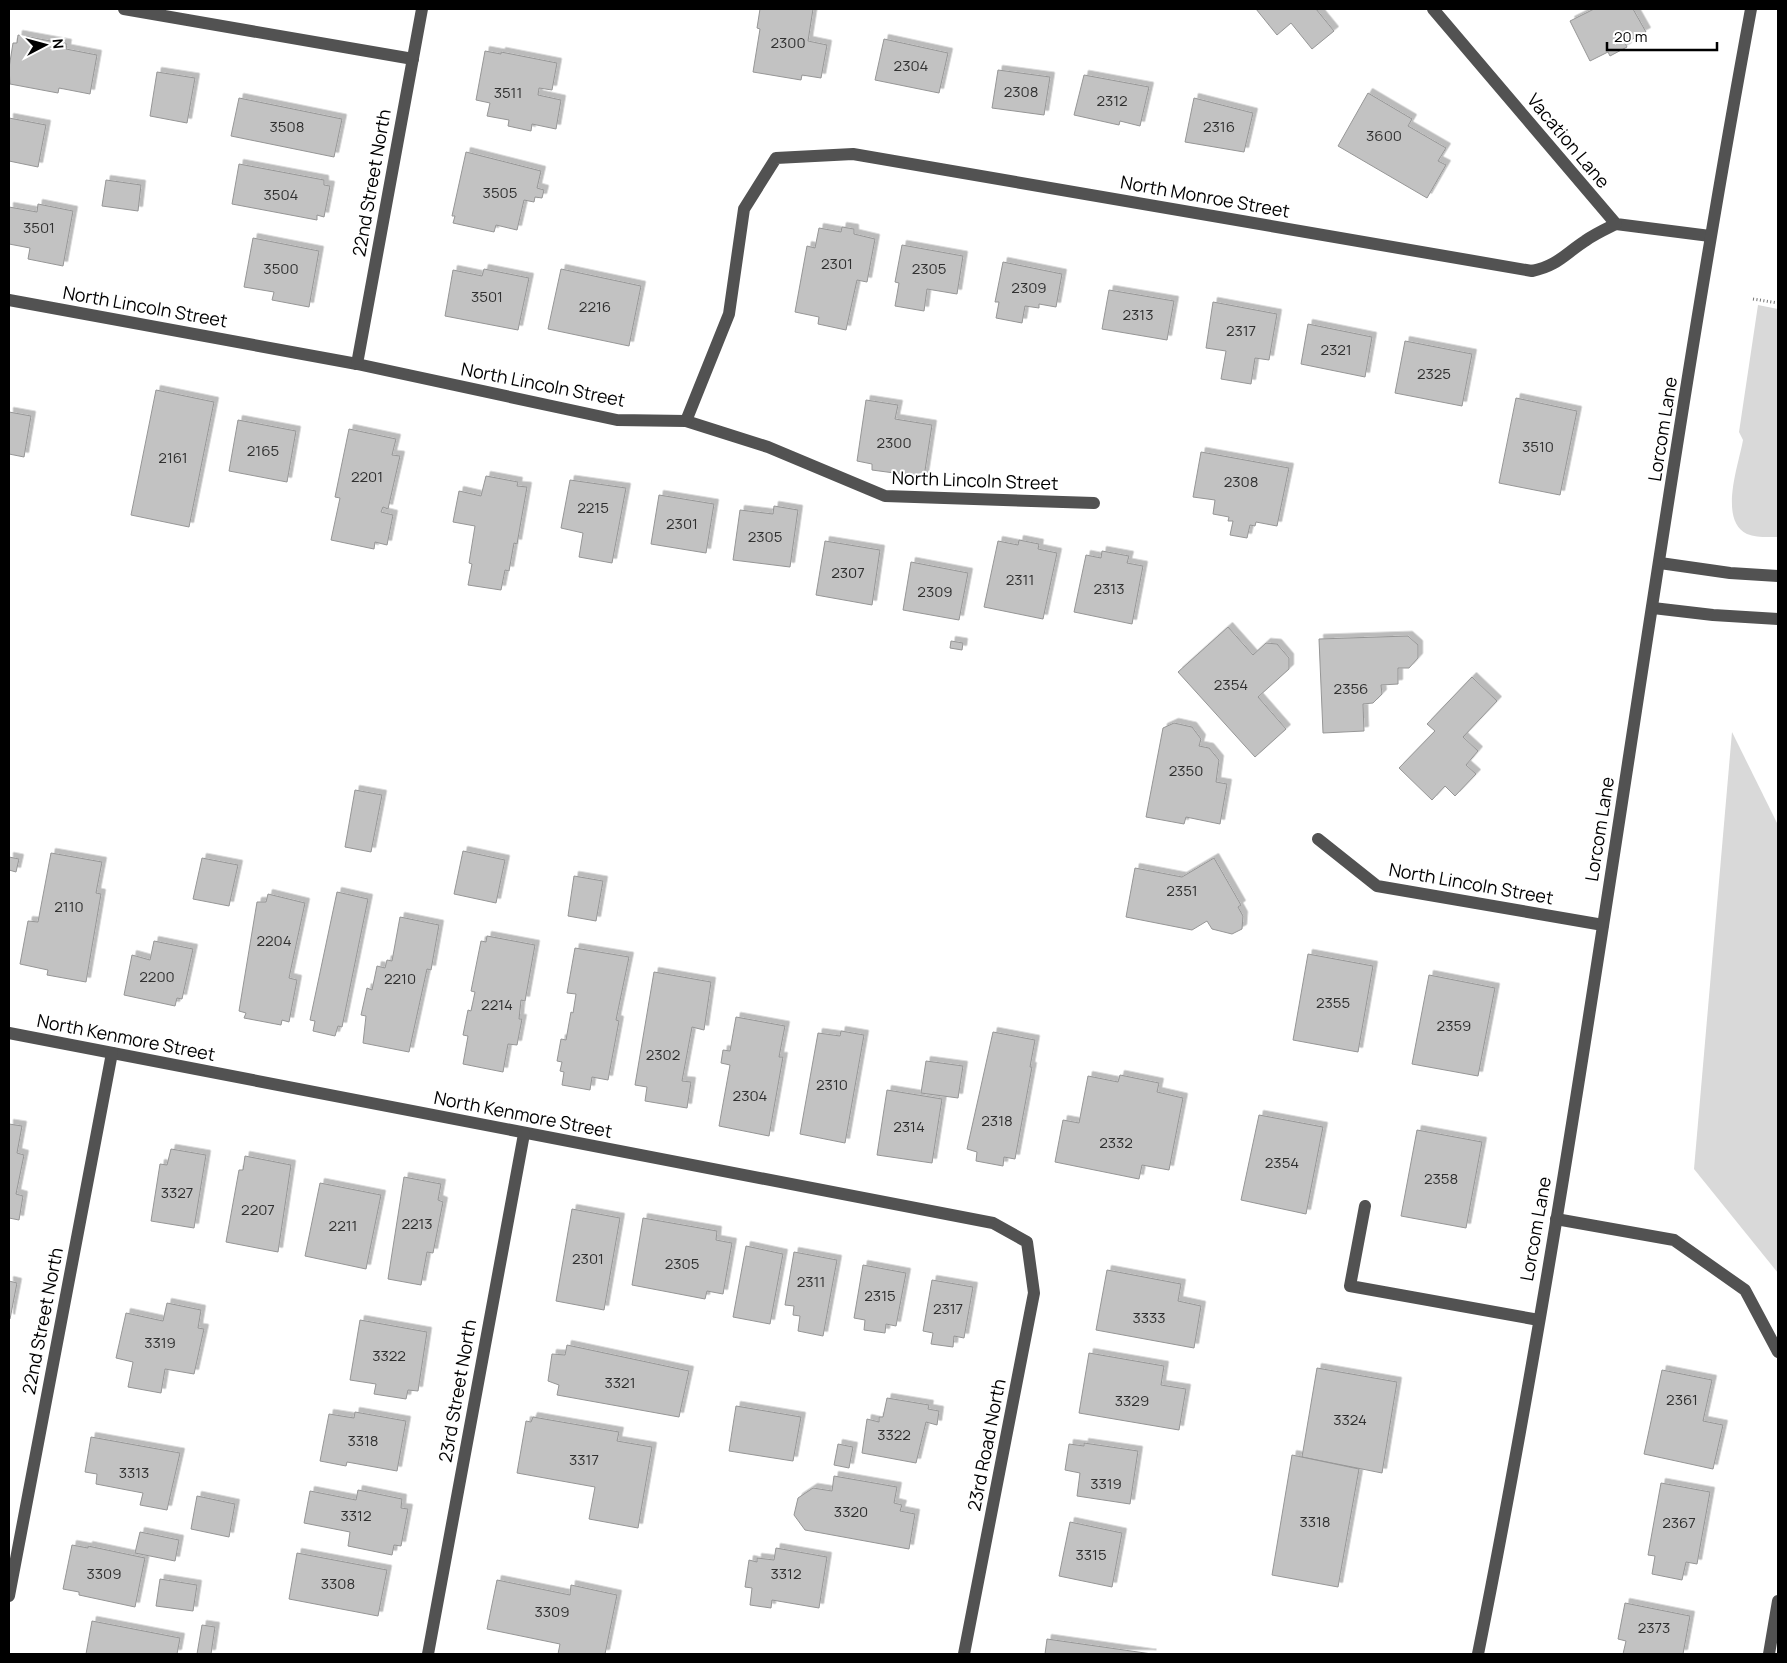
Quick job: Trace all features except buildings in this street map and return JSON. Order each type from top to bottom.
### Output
[{"type":"street","points":[[124,9],[413,59]]},
{"type":"street","name":"22nd Street North","points":[[357,364],[422,9]]},
{"type":"street","name":"Vacation Lane","points":[[1433,9],[1616,224]]},
{"type":"street","name":"Lorcom Lane","points":[[1478,1654],[1556,1219],[1710,236],[1751,9]]},
{"type":"street","name":"North Monroe Street","points":[[686,420],[730,314],[744,209],[776,158],[853,154],[1532,271],[1547,268],[1585,241],[1616,224]]},
{"type":"street","points":[[1616,224],[1710,236]]},
{"type":"street","name":"North Lincoln Street","points":[[9,300],[357,364],[617,420],[686,420],[768,447],[885,496],[1094,503]]},
{"type":"street","points":[[1660,563],[1730,573],[1778,576]]},
{"type":"street","points":[[1653,608],[1713,616],[1778,619]]},
{"type":"street","name":"North Lincoln Street","points":[[1318,839],[1377,886],[1603,925]]},
{"type":"street","name":"North Kenmore Street","points":[[9,1033],[524,1134],[994,1223],[1027,1242]]},
{"type":"street","name":"22nd Street North","points":[[9,1596],[112,1053]]},
{"type":"street","name":"23rd Street North","points":[[428,1654],[524,1134]]},
{"type":"street","points":[[1365,1206],[1350,1286],[1539,1320]]},
{"type":"street","points":[[1556,1219],[1674,1240],[1745,1290],[1778,1352]]},
{"type":"street","name":"23rd Road North","points":[[964,1654],[1034,1293],[1027,1242]]},
{"type":"street","points":[[1769,1654],[1778,1601]]},
{"type":"path","points":[[1753,299],[1778,304]]},
{"type":"shaded area","points":[[1758,305],[1778,309],[1778,537],[1758,537],[1747,534],[1738,527],[1732,504],[1735,477],[1743,440],[1739,432]]},
{"type":"shaded area","points":[[1732,732],[1778,825],[1778,1273],[1694,1169]]}]
